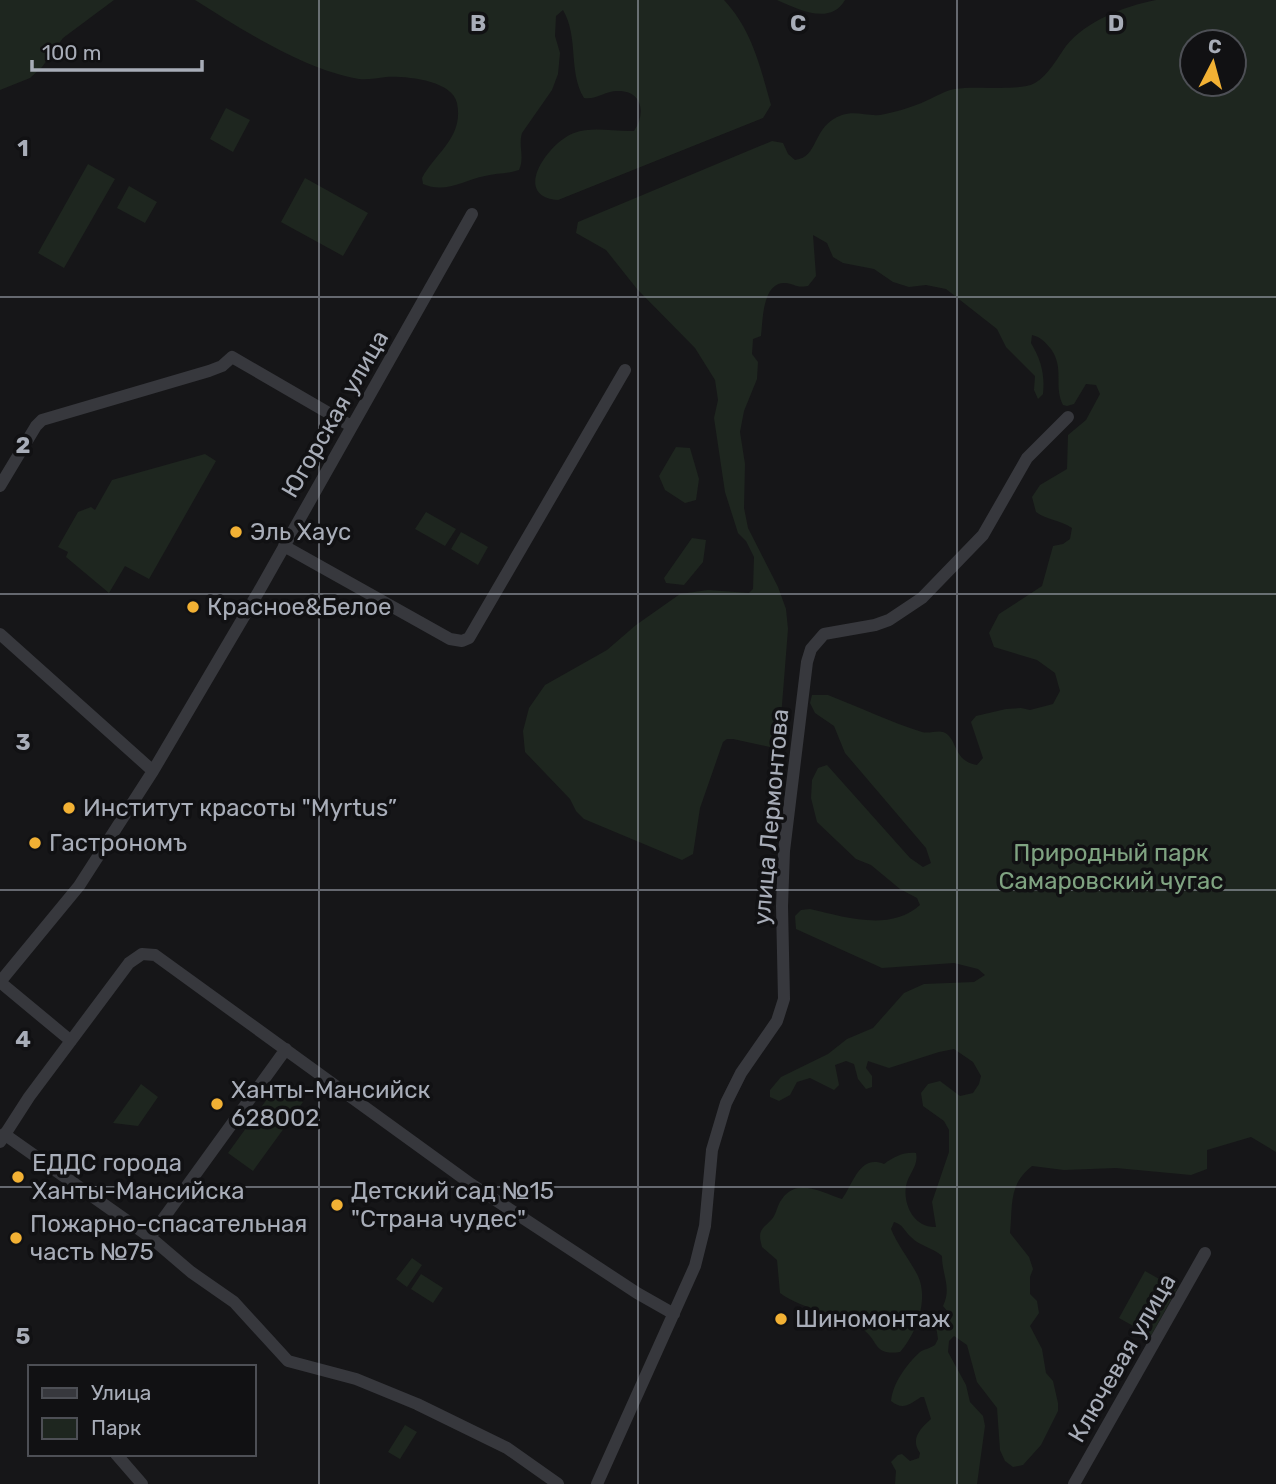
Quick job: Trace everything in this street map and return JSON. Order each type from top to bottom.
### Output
[{"type":"street","name":"Югорская улица","points":[[0,982],[79,886],[153,771],[472,214]]},
{"type":"street","points":[[0,486],[42,420],[209,371],[222,366],[232,356],[351,426]]},
{"type":"street","points":[[284,546],[450,639],[462,641],[469,638],[625,370]]},
{"type":"street","name":"улица Лермонтова","points":[[597,1484],[699,1253],[705,1227],[712,1150],[721,1115],[736,1082],[781,1014],[784,992],[784,851],[803,681],[811,649],[824,634],[889,620],[922,598],[983,535],[1032,452],[1068,417]]},
{"type":"street","points":[[0,634],[153,771]]},
{"type":"street","points":[[558,1484],[507,1448],[416,1404],[341,1374],[288,1361],[242,1310],[150,1237],[2,1138],[29,1097],[129,963],[142,954],[161,957],[471,1184],[629,1288],[674,1314]]},
{"type":"street","points":[[0,982],[71,1041]]},
{"type":"street","points":[[150,1237],[286,1049]]},
{"type":"street","name":"Ключевая улица","points":[[1074,1484],[1205,1253]]},
{"type":"street","points":[[118,1456],[142,1484]]},
{"type":"green space","points":[[0,0],[114,0],[63,38],[42,67],[30,78],[0,90]]},
{"type":"green space","points":[[195,0],[724,0],[748,36],[771,105],[763,118],[558,200],[544,196],[537,189],[535,179],[545,157],[564,138],[589,130],[634,131],[641,111],[637,99],[626,92],[613,91],[593,98],[584,98],[576,77],[571,31],[563,10],[556,16],[555,36],[560,53],[558,74],[552,90],[522,133],[519,170],[447,187],[431,187],[423,184],[422,178],[453,135],[458,115],[457,103],[446,89],[415,79],[359,79],[317,67],[274,47]]},
{"type":"green space","points":[[777,0],[845,0],[839,8],[822,14],[804,11]]},
{"type":"green space","name":"Природный парк Самаровский чугас","points":[[1156,0],[1276,0],[1276,1152],[1251,1137],[1207,1150],[1207,1169],[1191,1175],[1116,1168],[1064,1170],[1032,1166],[1015,1188],[1010,1233],[1029,1257],[1033,1269],[1030,1294],[1037,1301],[1039,1313],[1030,1326],[1042,1349],[1046,1373],[1053,1381],[1058,1411],[1041,1445],[1023,1465],[1013,1467],[1005,1461],[1000,1450],[997,1408],[977,1382],[967,1345],[954,1336],[949,1341],[948,1352],[966,1385],[970,1402],[983,1416],[985,1426],[977,1484],[895,1484],[896,1471],[891,1462],[902,1454],[910,1461],[919,1458],[916,1439],[920,1430],[931,1419],[924,1397],[903,1406],[891,1401],[894,1388],[905,1368],[920,1352],[935,1345],[938,1339],[936,1326],[948,1312],[943,1306],[947,1287],[942,1256],[914,1240],[902,1226],[894,1222],[891,1229],[918,1276],[922,1295],[919,1316],[911,1336],[900,1352],[891,1353],[880,1349],[867,1332],[851,1322],[800,1304],[780,1293],[777,1260],[762,1247],[760,1233],[774,1217],[780,1201],[788,1192],[810,1188],[842,1199],[858,1172],[868,1163],[884,1164],[911,1153],[916,1153],[917,1158],[906,1186],[908,1208],[922,1224],[936,1227],[932,1202],[949,1152],[949,1130],[944,1121],[923,1106],[921,1093],[928,1084],[940,1081],[960,1096],[973,1093],[981,1076],[973,1062],[954,1049],[889,1068],[868,1061],[866,1068],[872,1076],[872,1087],[866,1089],[858,1079],[854,1064],[846,1061],[835,1065],[839,1085],[834,1090],[810,1078],[797,1082],[790,1095],[779,1101],[770,1097],[770,1090],[781,1077],[828,1054],[847,1039],[873,1028],[904,993],[924,984],[974,982],[985,975],[978,969],[954,963],[882,968],[796,929],[795,916],[801,910],[810,909],[852,918],[881,920],[908,913],[920,905],[917,898],[900,889],[871,865],[856,859],[817,822],[811,798],[812,780],[818,768],[827,765],[910,858],[923,867],[931,863],[926,848],[845,753],[834,726],[815,713],[810,703],[812,695],[828,695],[922,732],[943,732],[951,739],[963,759],[977,765],[983,758],[971,722],[976,716],[1006,709],[1030,710],[1053,704],[1060,691],[1055,673],[1037,660],[994,647],[989,633],[999,614],[1042,586],[1053,546],[1070,539],[1072,528],[1036,512],[1032,497],[1040,485],[1067,469],[1068,435],[1086,420],[1100,394],[1096,385],[1086,384],[1074,404],[1063,405],[1055,356],[1045,342],[1032,335],[1031,343],[1043,374],[1043,394],[1038,399],[1034,390],[1035,376],[1006,347],[997,329],[946,289],[926,285],[909,287],[893,282],[874,269],[843,263],[833,257],[827,243],[813,235],[816,276],[808,286],[778,284],[772,288],[765,303],[761,336],[753,339],[752,354],[758,362],[757,379],[744,411],[740,432],[745,464],[744,508],[748,528],[778,587],[786,609],[788,629],[778,741],[770,747],[733,739],[723,742],[700,808],[693,854],[682,860],[584,819],[570,799],[525,752],[523,731],[529,708],[545,685],[607,650],[636,625],[680,594],[708,590],[749,593],[753,589],[754,557],[746,541],[738,533],[725,492],[714,418],[718,400],[715,380],[695,348],[637,289],[606,250],[576,233],[578,222],[772,141],[783,143],[788,154],[795,160],[803,158],[809,153],[825,126],[842,115],[889,113],[955,89],[1028,86],[1040,80],[1074,37],[1095,22],[1119,11]]},
{"type":"green space","points":[[226,108],[250,120],[233,152],[210,139]]},
{"type":"green space","points":[[88,164],[115,179],[64,268],[38,253]]},
{"type":"green space","points":[[305,178],[368,213],[343,256],[281,222]]},
{"type":"green space","points":[[129,186],[157,202],[145,223],[117,208]]},
{"type":"green space","points":[[676,447],[690,448],[699,479],[696,500],[685,503],[665,490],[659,476]]},
{"type":"green space","points":[[205,454],[216,461],[149,579],[125,566],[109,593],[66,557],[68,552],[58,547],[78,512],[91,507],[95,510],[112,480]]},
{"type":"green space","points":[[426,512],[456,529],[445,546],[415,529]]},
{"type":"green space","points":[[461,532],[488,547],[478,565],[451,549]]},
{"type":"green space","points":[[692,538],[706,540],[703,562],[684,585],[666,583],[664,578]]},
{"type":"green space","points":[[141,1084],[158,1097],[138,1126],[113,1123]]},
{"type":"green space","points":[[278,1084],[303,1102],[253,1171],[228,1153]]},
{"type":"green space","points":[[412,1258],[422,1265],[407,1287],[396,1279]]},
{"type":"green space","points":[[1145,1271],[1177,1289],[1151,1336],[1119,1318]]},
{"type":"green space","points":[[421,1274],[443,1288],[433,1303],[411,1289]]},
{"type":"green space","points":[[405,1425],[417,1432],[400,1459],[388,1452]]},
{"type":"place","name":"Эль Хаус","points":[[236,532]]},
{"type":"place","name":"Красное&Белое","points":[[193,607]]},
{"type":"place","name":"Институт красоты \"Myrtus”","points":[[69,808]]},
{"type":"place","name":"Гастрономъ","points":[[35,843]]},
{"type":"place","name":"Ханты-Мансийск 628002","points":[[217,1104]]},
{"type":"place","name":"ЕДДС города Ханты-Мансийска","points":[[18,1177]]},
{"type":"place","name":"Детский сад №15 \"Страна чудес\"","points":[[337,1205]]},
{"type":"place","name":"Пожарно-спасательная часть №75","points":[[16,1238]]},
{"type":"place","name":"Шиномонтаж","points":[[781,1319]]}]
